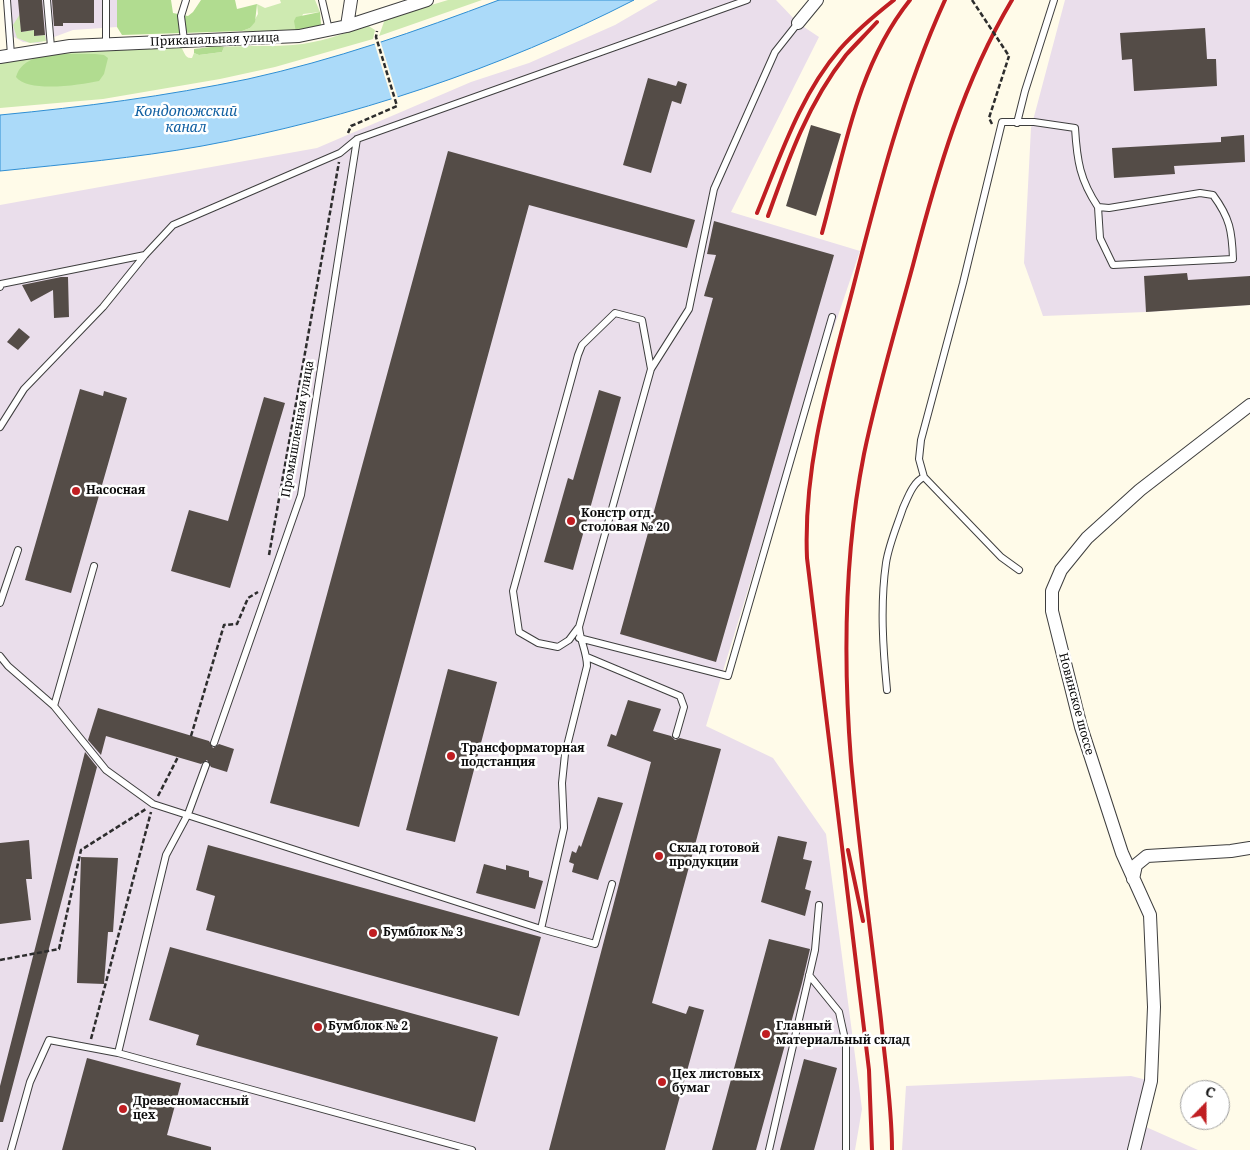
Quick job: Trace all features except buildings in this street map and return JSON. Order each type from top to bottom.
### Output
[{"type":"street","points":[[347,26],[351,0]]},
{"type":"street","name":"Приканальная улица","points":[[6,56],[51,47],[184,40],[286,38],[329,31],[426,0]]},
{"type":"street","points":[[798,23],[817,0]]},
{"type":"street","name":"Новинское шоссе","points":[[1134,1150],[1151,1081],[1154,1007],[1150,915],[1122,853],[1081,727],[1052,611],[1052,591],[1061,570],[1094,532],[1140,490],[1250,405]]},
{"type":"street","points":[[1133,879],[1136,865],[1147,856],[1232,851],[1250,848]]},
{"type":"lane","points":[[6,56],[7,0]]},
{"type":"lane","points":[[47,0],[51,47]]},
{"type":"lane","points":[[106,0],[106,44]]},
{"type":"lane","points":[[184,40],[181,16],[186,0]]},
{"type":"lane","points":[[322,0],[329,31]]},
{"type":"lane","points":[[0,427],[24,389],[103,307],[145,255],[173,225],[340,153],[357,139],[747,0]]},
{"type":"lane","points":[[1017,122],[1024,91],[1054,0]]},
{"type":"lane","points":[[651,369],[642,320],[615,312],[582,345],[513,592],[519,632],[538,643],[558,648],[569,640],[578,627],[651,369],[689,309],[714,189],[775,52],[798,23]]},
{"type":"lane","points":[[1019,570],[1001,557],[924,477],[919,459],[921,440],[963,283],[1002,122],[1034,122],[1075,128],[1076,152],[1085,187],[1098,207],[1100,238],[1113,265],[1233,259],[1232,229],[1224,209],[1213,195],[1200,193],[1109,208],[1098,207]]},
{"type":"lane","name":"Промышленная улица","points":[[214,743],[300,495],[357,139]]},
{"type":"lane","points":[[0,284],[145,255]]},
{"type":"lane","points":[[579,638],[728,676],[832,317]]},
{"type":"lane","points":[[887,690],[883,642],[886,563],[893,535],[907,500],[918,480],[924,477]]},
{"type":"lane","points":[[0,602],[18,550]]},
{"type":"lane","points":[[54,706],[94,566]]},
{"type":"lane","points":[[541,929],[564,828],[562,782],[565,754],[586,672],[587,657],[579,638],[578,627]]},
{"type":"lane","points":[[0,656],[8,666],[54,706],[106,770],[153,804],[541,929],[595,944],[612,884]]},
{"type":"lane","points":[[587,657],[680,696],[684,707],[676,735]]},
{"type":"lane","points":[[0,667],[8,666]]},
{"type":"lane","points":[[118,1052],[166,855],[188,814],[206,765]]},
{"type":"lane","points":[[769,1150],[815,950],[820,905]]},
{"type":"lane","points":[[809,975],[839,1012],[846,1044],[846,1150]]},
{"type":"lane","points":[[11,1150],[30,1082],[49,1040],[118,1052],[472,1150]]},
{"type":"path","points":[[972,0],[1009,56],[989,118]]},
{"type":"path","points":[[268,561],[340,153],[351,126],[397,106],[377,41],[377,31]]},
{"type":"path","points":[[191,736],[224,626],[238,624],[248,598],[263,589]]},
{"type":"path","points":[[89,1046],[153,804],[178,757]]},
{"type":"path","points":[[0,960],[59,949],[80,850],[153,804]]},
{"type":"shaded area","points":[[4,0],[117,0],[117,27],[73,30],[38,43],[23,42],[5,32]]},
{"type":"shaded area","points":[[658,0],[776,0],[798,23],[819,37],[731,212],[860,251],[780,486],[706,726],[773,758],[826,834],[862,1109],[855,1150],[0,1150],[0,205],[317,148],[471,82],[529,63],[615,25]]},
{"type":"shaded area","points":[[1065,0],[1250,0],[1250,305],[1043,316],[1024,263],[1031,128]]},
{"type":"shaded area","points":[[1131,1076],[1151,1081],[1146,1127],[1198,1150],[902,1150],[906,1086]]},
{"type":"green space","points":[[117,0],[171,0],[173,13],[188,16],[201,0],[235,0],[237,9],[257,4],[255,22],[250,28],[242,31],[122,35],[117,27]]},
{"type":"green space","points":[[280,0],[315,0],[320,12],[303,14],[296,32],[250,33],[242,31],[250,28],[258,14],[257,4],[265,8],[281,3]]},
{"type":"green space","points":[[448,0],[482,0],[379,36],[385,19]]},
{"type":"green space","points":[[320,12],[321,25],[296,32],[294,21],[296,17]]},
{"type":"green space","points":[[20,14],[21,32],[34,30],[35,36],[45,35],[46,41],[30,43],[17,38],[13,25]]},
{"type":"green space","points":[[367,25],[375,30],[373,39],[275,67],[220,79],[103,99],[0,108],[0,61],[32,54],[180,46],[186,56],[192,58],[194,53],[199,55],[222,52],[224,47],[302,44],[340,35]]},
{"type":"green space","points":[[224,47],[222,52],[199,55],[194,53],[194,49]]},
{"type":"green space","points":[[62,54],[104,55],[108,58],[104,74],[99,81],[68,86],[43,86],[22,82],[16,77],[28,61],[38,57]]},
{"type":"water","name":"Кондопожский канал","points":[[499,0],[634,0],[584,25],[478,69],[368,106],[313,121],[257,135],[177,150],[0,171],[0,115],[125,100],[248,79],[312,63],[375,44]]},
{"type":"pier","points":[[380,40],[398,98],[392,100],[374,42]]},
{"type":"railway","points":[[757,213],[792,127],[813,86],[846,42],[894,0]]},
{"type":"railway","points":[[822,233],[854,111],[877,53],[892,26],[910,0]]},
{"type":"railway","points":[[872,1150],[869,1070],[807,558],[809,489],[827,388],[872,215],[916,70],[945,0]]},
{"type":"railway","points":[[892,1150],[888,1085],[848,723],[846,646],[852,530],[864,454],[875,407],[942,162],[965,96],[979,63],[1012,0]]},
{"type":"railway","points":[[768,216],[791,153],[810,112],[846,55],[877,22]]},
{"type":"railway","points":[[848,850],[863,921]]},
{"type":"place","name":"Насосная","points":[[76,491]]},
{"type":"place","name":"Констр отд. столовая № 20","points":[[571,521]]},
{"type":"place","name":"Трансформаторная подстанция","points":[[451,756]]},
{"type":"place","name":"Склад готовой продукции","points":[[659,856]]},
{"type":"place","name":"Бумблок № 3","points":[[373,933]]},
{"type":"place","name":"Бумблок № 2","points":[[318,1027]]},
{"type":"place","name":"Главный материальный склад","points":[[766,1034]]},
{"type":"place","name":"Цех листовых бумаг","points":[[662,1082]]},
{"type":"place","name":"Древесномассный цех","points":[[123,1109]]}]
